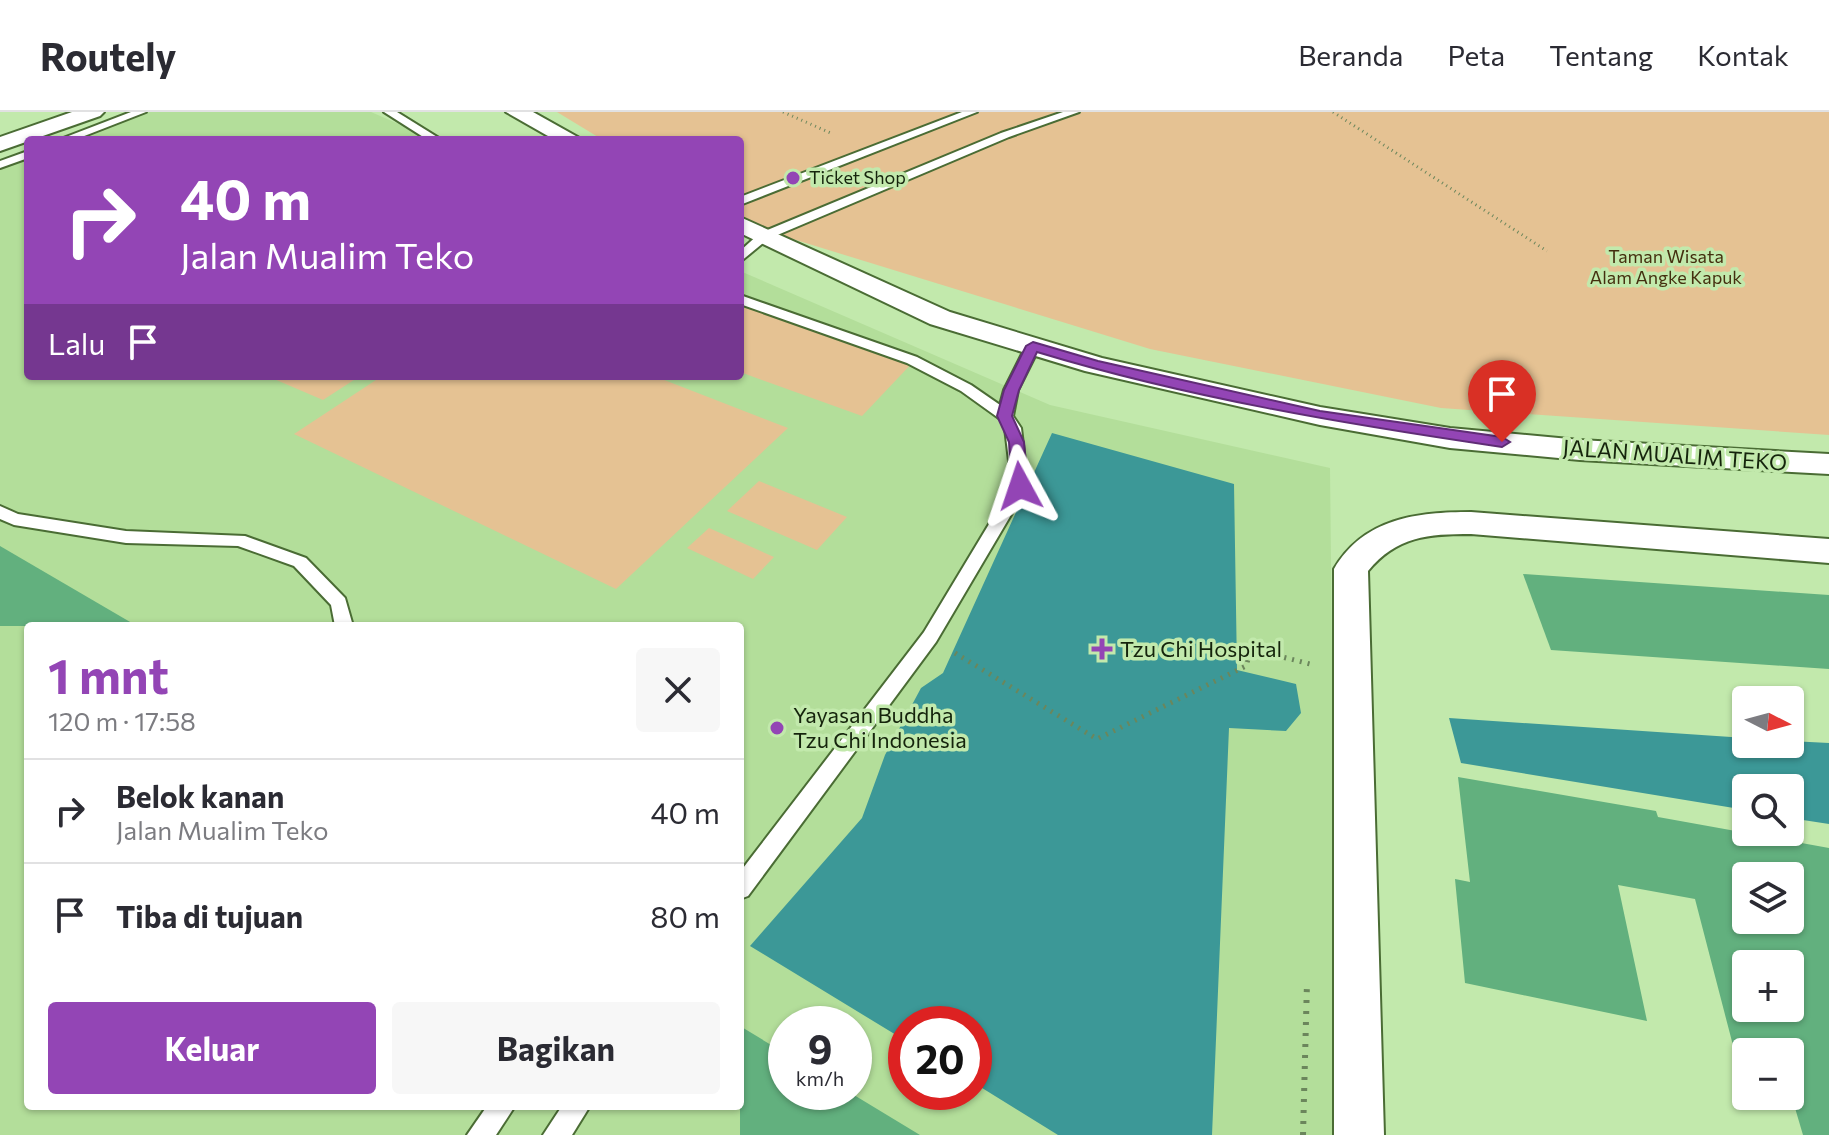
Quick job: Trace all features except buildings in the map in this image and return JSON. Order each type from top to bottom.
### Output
[{"type":"street","points":[[0,134],[62,112]]},
{"type":"street","points":[[0,144],[93,112]]},
{"type":"street","points":[[517,112],[564,136]]},
{"type":"street","name":"JALAN MUALIM TEKO","points":[[752,230],[940,318],[1095,365],[1320,416],[1450,438],[1580,450],[1829,464]]},
{"type":"street","points":[[1359,1135],[1351,569],[1370,544],[1395,531],[1433,523],[1471,523],[1829,551]]},
{"type":"lane","points":[[75,136],[141,112]]},
{"type":"lane","points":[[389,112],[429,136]]},
{"type":"lane","points":[[744,199],[972,112]]},
{"type":"lane","points":[[744,249],[752,230],[1074,112]]},
{"type":"lane","points":[[0,165],[24,156]]},
{"type":"lane","points":[[744,300],[912,360],[966,388],[1005,416],[1013,428],[1020,486],[930,637],[744,884]]},
{"type":"lane","points":[[1005,416],[1011,390],[1033,346]]},
{"type":"lane","points":[[0,512],[14,519],[126,537],[239,540],[300,562],[339,603],[343,622]]},
{"type":"lane","points":[[480,1135],[500,1110]]},
{"type":"lane","points":[[556,1135],[575,1110]]},
{"type":"path","points":[[1333,112],[1547,251]]},
{"type":"path","points":[[949,649],[1097,739],[1246,666],[1251,649],[1314,665],[1313,680]]},
{"type":"path","points":[[1303,1135],[1307,978]]},
{"type":"shaded area","points":[[145,112],[371,112],[427,136],[79,136]]},
{"type":"shaded area","points":[[24,156],[24,380],[744,380],[744,273],[1050,405],[1330,468],[1337,1135],[0,1135],[0,165]]},
{"type":"green space","name":"Taman Wisata Alam Angke Kapuk","points":[[557,112],[1829,112],[1829,435],[1441,408],[1150,349],[744,224],[744,136],[596,136]]},
{"type":"green space","points":[[744,301],[916,359],[862,416],[744,373]]},
{"type":"green space","points":[[276,380],[354,380],[323,400]]},
{"type":"green space","points":[[376,380],[664,380],[788,428],[616,589],[294,434]]},
{"type":"green space","points":[[759,481],[847,517],[817,550],[727,511]]},
{"type":"green space","points":[[709,528],[774,557],[753,579],[687,548]]},
{"type":"water","points":[[1052,433],[1234,484],[1237,670],[1296,684],[1301,713],[1286,731],[1229,728],[1212,1135],[1058,1135],[992,1094],[992,1006],[888,1006],[888,1030],[872,1020],[872,1006],[849,1006],[750,946],[862,818],[885,755],[921,688],[943,673]]},
{"type":"water","points":[[1449,718],[1732,737],[1732,758],[1804,758],[1804,742],[1829,743],[1829,824],[1804,820],[1804,774],[1732,774],[1732,808],[1461,763]]},
{"type":"place","name":"Ticket Shop","points":[[793,178]]},
{"type":"place","name":"Tzu Chi Hospital","points":[[1102,649]]},
{"type":"place","name":"Yayasan Buddha Tzu Chi Indonesia","points":[[777,728]]},
{"type":"route","points":[[1020,486],[1016,442],[1013,428],[1005,416],[1011,390],[1033,346],[1095,365],[1320,416],[1450,438],[1502,442]]}]
